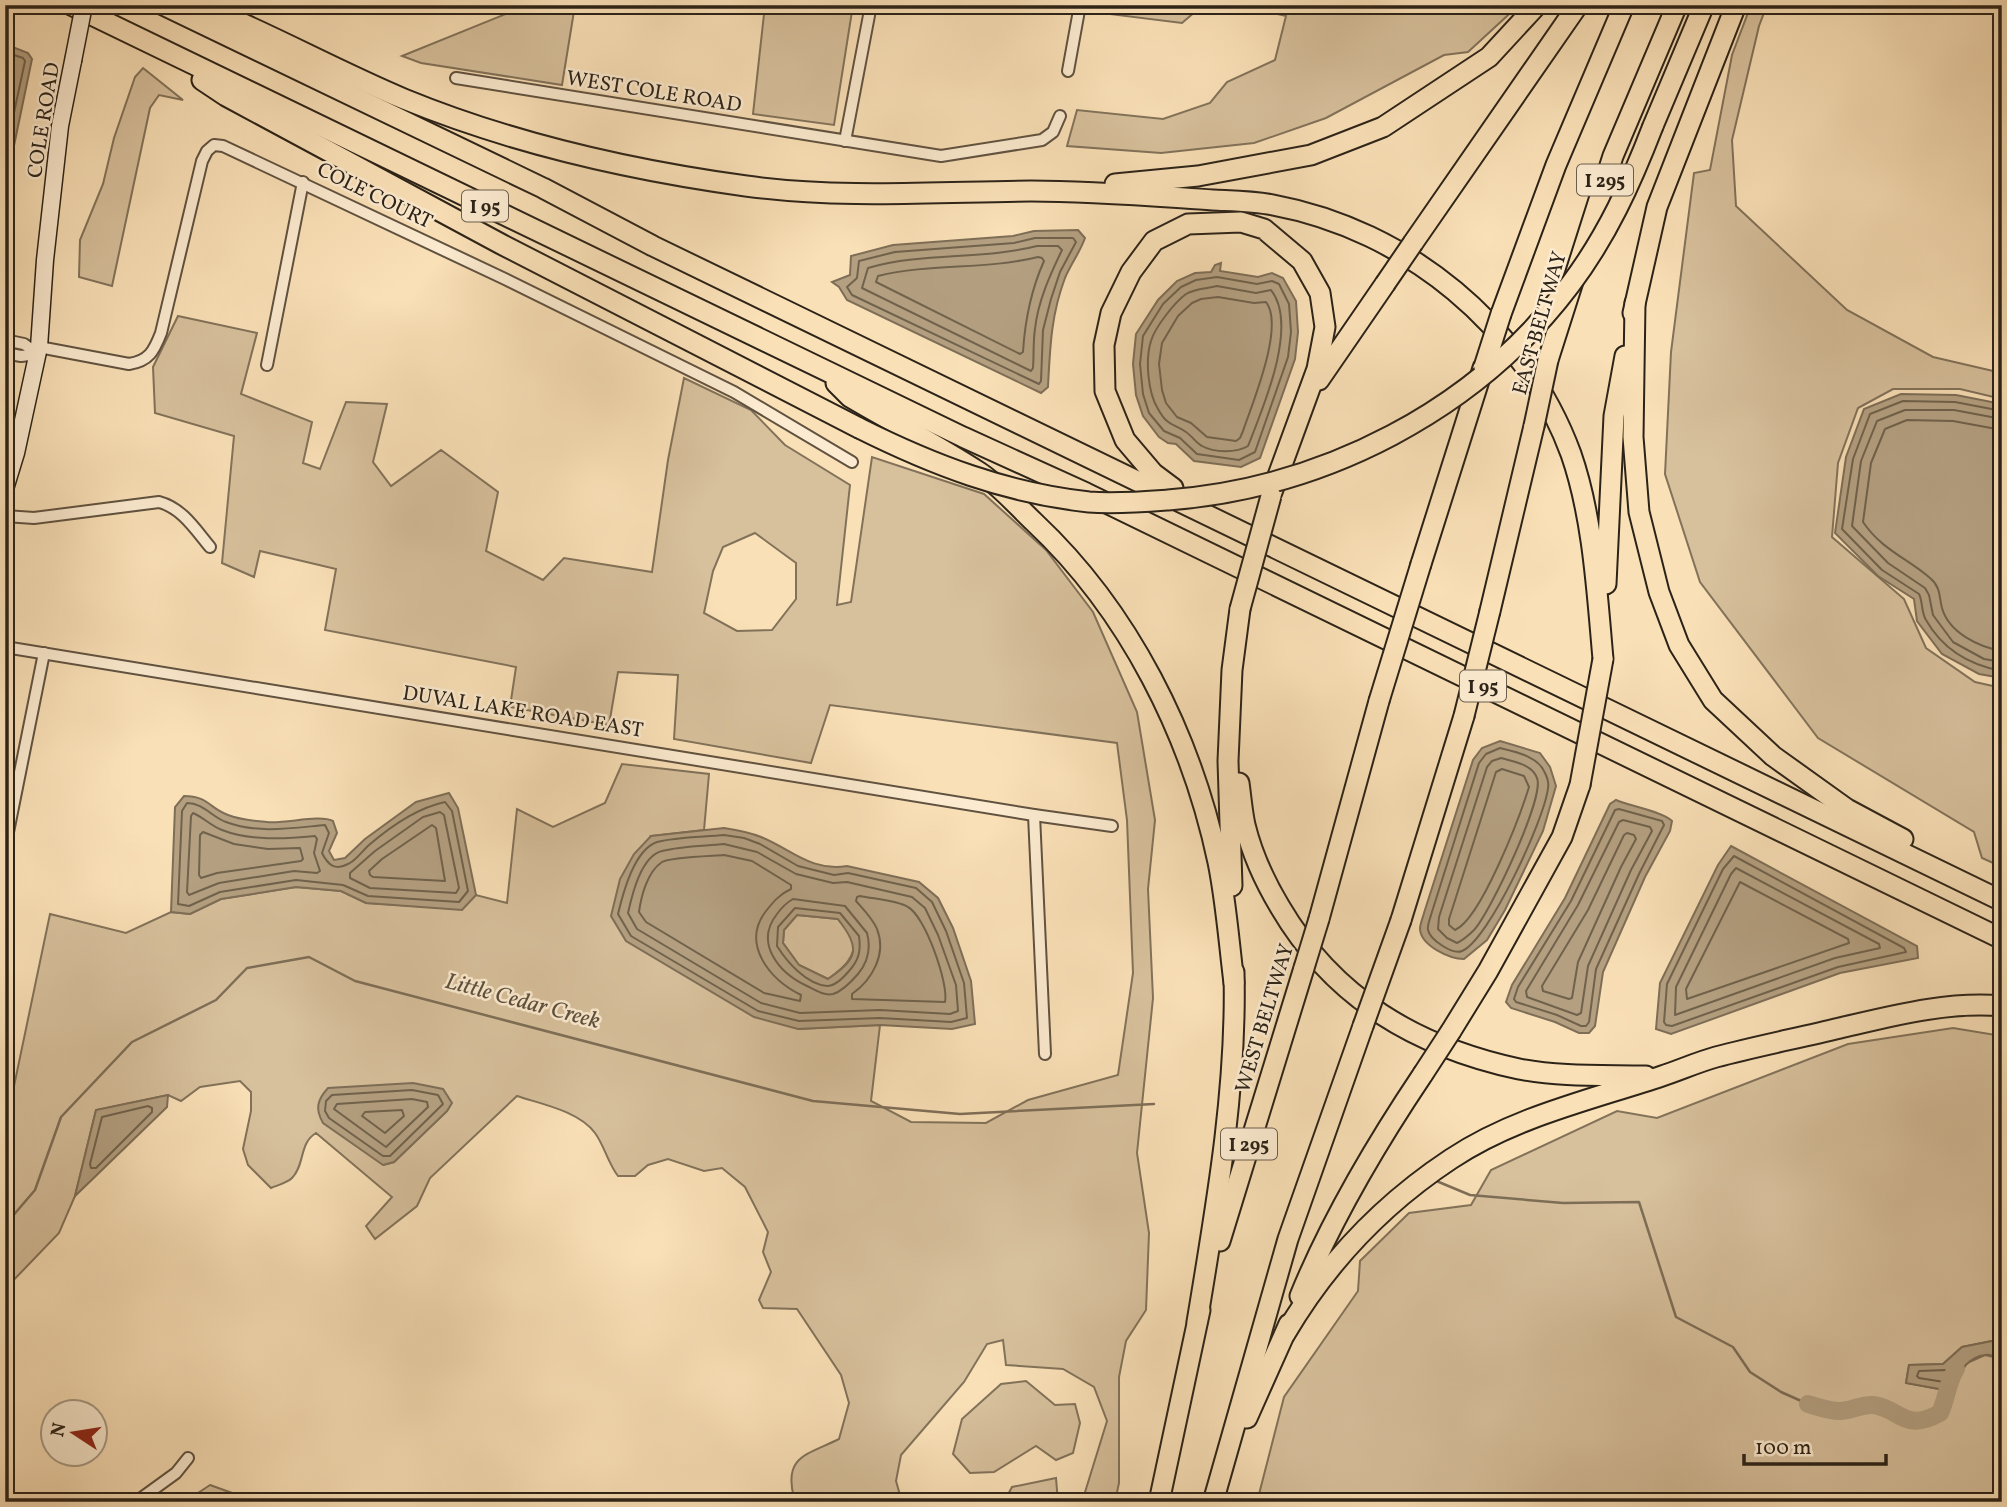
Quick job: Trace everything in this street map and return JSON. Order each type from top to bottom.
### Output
[{"type":"highway","name":"I 95","points":[[71,5],[962,437],[1086,493],[2002,939]]},
{"type":"highway","name":"I 95","points":[[163,5],[2002,901]]},
{"type":"highway","points":[[200,5],[403,98],[535,144],[615,165],[753,187],[827,193],[1038,191],[1171,196],[1272,205],[1310,214],[1377,239],[1437,276],[1489,323],[1529,373],[1561,430],[1572,458],[1595,563],[1603,659]]},
{"type":"highway","points":[[1038,191],[1198,176],[1311,155],[1383,127],[1489,58],[1536,5]]},
{"type":"highway","points":[[1305,401],[1578,5]]},
{"type":"highway","name":"EAST BELTWAY","points":[[1400,632],[1501,314],[1552,177],[1624,5]]},
{"type":"highway","name":"EAST BELTWAY","points":[[1213,1502],[1288,1239],[1401,920],[1464,716],[1548,360],[1613,156],[1677,5]]},
{"type":"highway","points":[[146,42],[226,96],[341,160],[904,450],[976,479],[1059,498],[1121,503],[1230,493],[1326,466],[1385,439],[1447,402],[1485,373],[1530,331],[1569,286],[1608,228],[1631,183],[1704,5]]},
{"type":"highway","points":[[1218,1502],[1248,1416],[1315,1260],[1352,1189],[1488,971],[1562,837],[1580,785],[1603,659],[1614,416],[1635,303],[1657,207],[1736,5]]},
{"type":"highway","points":[[1197,1322],[1219,1186],[1233,1049],[1234,983],[1228,761],[1232,670],[1240,609],[1271,496],[1317,369],[1325,327],[1320,293],[1302,261],[1264,229],[1241,222],[1188,224],[1154,242],[1131,272],[1111,313],[1104,345],[1105,391],[1125,440],[1153,473],[1205,512]]},
{"type":"highway","points":[[1635,303],[1633,437],[1639,512],[1659,592],[1671,624],[1679,645],[1706,689],[1713,700],[1773,756],[1847,809],[2002,889]]},
{"type":"highway","points":[[823,370],[850,397],[980,473],[1063,550],[1115,615],[1146,669],[1181,741],[1208,822],[1218,865],[1234,983]]},
{"type":"highway","name":"WEST BELTWAY","points":[[1159,1502],[1184,1396],[1197,1322],[1254,1126],[1319,919],[1400,632]]},
{"type":"highway","points":[[1232,670],[1239,786],[1245,823],[1260,870],[1295,932],[1311,954],[1358,999],[1404,1029],[1469,1056],[1521,1069],[1568,1074],[1662,1076]]},
{"type":"highway","points":[[1285,1334],[1300,1307],[1334,1263],[1392,1202],[1453,1157],[1497,1133],[1560,1107],[1716,1057],[1892,1016],[1947,1007],[2002,1006]]},
{"type":"street","name":"COLE ROAD","points":[[5,489],[39,351],[45,260],[60,126],[84,5]]},
{"type":"street","points":[[845,141],[871,5]]},
{"type":"street","points":[[1068,71],[1080,5]]},
{"type":"street","name":"WEST COLE ROAD","points":[[456,78],[941,156],[1042,140],[1053,132],[1060,116]]},
{"type":"street","name":"COLE COURT","points":[[39,351],[129,364],[141,362],[151,355],[161,333],[202,161],[214,145],[232,148],[734,392],[852,462]]},
{"type":"street","points":[[267,365],[303,183]]},
{"type":"street","points":[[5,340],[39,351]]},
{"type":"street","points":[[5,353],[21,356],[39,351]]},
{"type":"street","points":[[5,516],[34,517],[92,512],[159,502],[180,512],[210,547]]},
{"type":"street","name":"DUVAL LAKE ROAD EAST","points":[[5,647],[1112,826]]},
{"type":"street","points":[[5,847],[44,653]]},
{"type":"street","points":[[1034,815],[1045,1054]]},
{"type":"street","points":[[136,1502],[176,1473],[188,1458]]},
{"type":"shaded area","points":[[528,5],[575,5],[562,85],[421,63],[402,56]]},
{"type":"shaded area","points":[[765,5],[853,5],[834,125],[753,114]]},
{"type":"shaded area","points":[[1094,5],[1203,5],[1182,23],[1093,12]]},
{"type":"shaded area","points":[[1240,5],[1519,5],[1468,52],[1444,55],[1326,118],[1254,143],[1161,153],[1067,146],[1077,110],[1163,119],[1210,103],[1227,82],[1275,60],[1286,16]]},
{"type":"shaded area","points":[[1751,5],[1767,5],[1759,26],[1732,140],[1736,206],[1847,310],[1933,357],[2002,373],[2002,399],[1960,389],[1893,389],[1858,408],[1838,463],[1832,537],[1904,599],[1926,648],[1975,682],[2002,688],[2002,867],[1982,858],[1974,832],[1818,738],[1700,582],[1665,474],[1671,352],[1694,173],[1710,170],[1732,55]]},
{"type":"shaded area","points":[[143,68],[183,100],[159,95],[150,108],[112,286],[79,277],[80,240],[103,184],[114,138],[135,77]]},
{"type":"shaded area","points":[[178,316],[257,333],[241,394],[312,422],[303,463],[320,469],[346,402],[387,404],[373,462],[391,486],[441,450],[498,492],[486,551],[543,580],[564,558],[652,572],[668,460],[684,378],[751,410],[785,445],[850,485],[837,605],[851,602],[872,457],[984,494],[1046,550],[1093,612],[1137,712],[1155,820],[1148,889],[1153,998],[1137,1153],[1149,1233],[1146,1310],[1126,1341],[1119,1377],[1119,1483],[1115,1502],[1082,1502],[1107,1421],[1094,1387],[1063,1369],[1006,1365],[1003,1340],[987,1344],[964,1382],[901,1455],[896,1481],[902,1502],[801,1502],[794,1498],[791,1484],[795,1465],[808,1454],[839,1439],[849,1403],[841,1375],[797,1309],[763,1308],[759,1300],[771,1272],[763,1252],[768,1232],[745,1187],[722,1168],[704,1171],[668,1159],[648,1165],[635,1176],[618,1176],[588,1125],[559,1109],[517,1096],[430,1178],[417,1206],[375,1239],[366,1226],[392,1197],[316,1133],[304,1148],[296,1173],[285,1183],[271,1188],[248,1165],[243,1149],[251,1111],[251,1092],[240,1081],[200,1087],[181,1101],[168,1095],[96,1110],[75,1196],[59,1233],[5,1289],[5,1129],[50,914],[126,933],[171,912],[190,914],[221,899],[296,887],[341,891],[366,903],[462,909],[476,895],[507,903],[517,809],[553,827],[605,803],[622,764],[709,774],[704,830],[651,836],[798,1029],[880,1025],[871,1101],[911,1122],[986,1123],[1028,1100],[1118,1075],[1133,973],[1127,820],[1117,743],[830,705],[811,763],[674,739],[678,675],[618,672],[609,725],[510,707],[516,667],[325,630],[336,569],[260,551],[254,577],[222,563],[234,436],[155,413],[153,367]],"holes":[[[755,533],[796,563],[796,599],[772,630],[737,631],[704,613],[713,571],[723,547]],[[451,1103],[447,1111],[394,1162],[383,1165]]]},
{"type":"shaded area","points":[[797,915],[838,919],[852,938],[854,945],[851,957],[828,979],[799,965],[783,943],[784,930]]},
{"type":"shaded area","points":[[1953,1028],[2002,1036],[2002,1339],[1962,1347],[1943,1364],[1909,1365],[1906,1383],[1950,1391],[1967,1363],[1985,1355],[2002,1359],[2002,1502],[1651,1502],[1646,1493],[1620,1502],[1257,1502],[1284,1397],[1358,1291],[1360,1261],[1409,1213],[1471,1205],[1491,1170],[1617,1111],[1657,1118],[1848,1044]]},
{"type":"shaded area","points":[[1026,1381],[1055,1405],[1075,1404],[1080,1423],[1073,1453],[1056,1460],[1036,1446],[994,1472],[970,1473],[953,1454],[962,1419],[1001,1384]]},
{"type":"shaded area","points":[[1056,1478],[1058,1502],[1004,1502],[1012,1487]]},
{"type":"shaded area","points":[[210,1485],[257,1502],[198,1502],[198,1493]]},
{"type":"water","points":[[5,44],[28,53],[32,59],[5,189]]},
{"type":"water","points":[[1078,230],[1085,238],[1060,292],[1052,332],[1048,387],[1041,393],[847,300],[839,287],[832,282],[850,275],[851,256],[893,245],[1013,236],[1034,231]]},
{"type":"water","points":[[1221,263],[1220,271],[1258,277],[1272,273],[1283,278],[1296,301],[1298,332],[1295,359],[1260,458],[1241,467],[1194,461],[1176,444],[1168,443],[1159,437],[1143,416],[1136,395],[1133,364],[1136,334],[1158,300],[1177,281],[1195,273],[1211,272],[1215,265]]},
{"type":"water","points":[[1901,394],[1956,395],[2002,404],[2002,678],[1979,674],[1942,654],[1917,621],[1914,599],[1878,576],[1835,533],[1846,457],[1864,409]]},
{"type":"water","points":[[1500,741],[1540,753],[1550,767],[1556,786],[1543,831],[1505,910],[1487,940],[1464,959],[1458,958],[1444,954],[1425,941],[1420,925],[1473,760],[1482,748]]},
{"type":"water","points":[[449,793],[458,808],[476,895],[462,910],[366,903],[341,891],[296,887],[221,899],[190,914],[171,912],[175,807],[184,796],[198,798],[233,817],[248,820],[275,822],[319,818],[333,821],[337,833],[329,851],[334,860],[345,858],[365,839],[416,802]]},
{"type":"water","points":[[1616,800],[1654,812],[1672,821],[1670,831],[1645,877],[1603,972],[1595,1026],[1589,1033],[1579,1033],[1511,1008],[1506,1002],[1512,985],[1565,898],[1610,804]]},
{"type":"water","points":[[724,828],[761,837],[812,863],[834,867],[847,866],[919,882],[938,898],[953,928],[971,981],[975,1024],[952,1029],[880,1025],[798,1029],[754,1017],[626,941],[611,916],[620,879],[634,854],[651,836]],"holes":[[[797,915],[838,919],[850,938],[853,952],[846,965],[828,979],[799,965],[783,943],[784,930]]]},
{"type":"water","points":[[1731,846],[1917,946],[1918,958],[1840,973],[1671,1034],[1656,1029],[1660,983],[1718,865]]},
{"type":"water","points":[[413,1083],[443,1089],[452,1103],[394,1162],[383,1165],[323,1123],[320,1118],[318,1105],[328,1088]]},
{"type":"water","points":[[168,1095],[167,1107],[75,1196],[96,1110]]},
{"type":"water","points":[[2002,1339],[2002,1359],[1987,1355],[1973,1359],[1959,1374],[1950,1391],[1906,1383],[1909,1365],[1943,1364],[1962,1347]]},
{"type":"waterway","name":"Little Cedar Creek","points":[[5,1225],[35,1190],[61,1117],[132,1042],[216,1000],[247,968],[309,957],[355,981],[813,1101],[960,1114],[1154,1104]]},
{"type":"waterway","name":"Little Cedar Creek","points":[[1434,1180],[1470,1195],[1563,1203],[1639,1202],[1676,1317],[1733,1347],[1750,1372],[1781,1392],[1808,1404]]},
{"type":"waterway","name":"Little Cedar Creek","points":[[1808,1404],[1840,1411],[1873,1405],[1910,1420],[1928,1419],[1940,1413],[1956,1369]]}]
